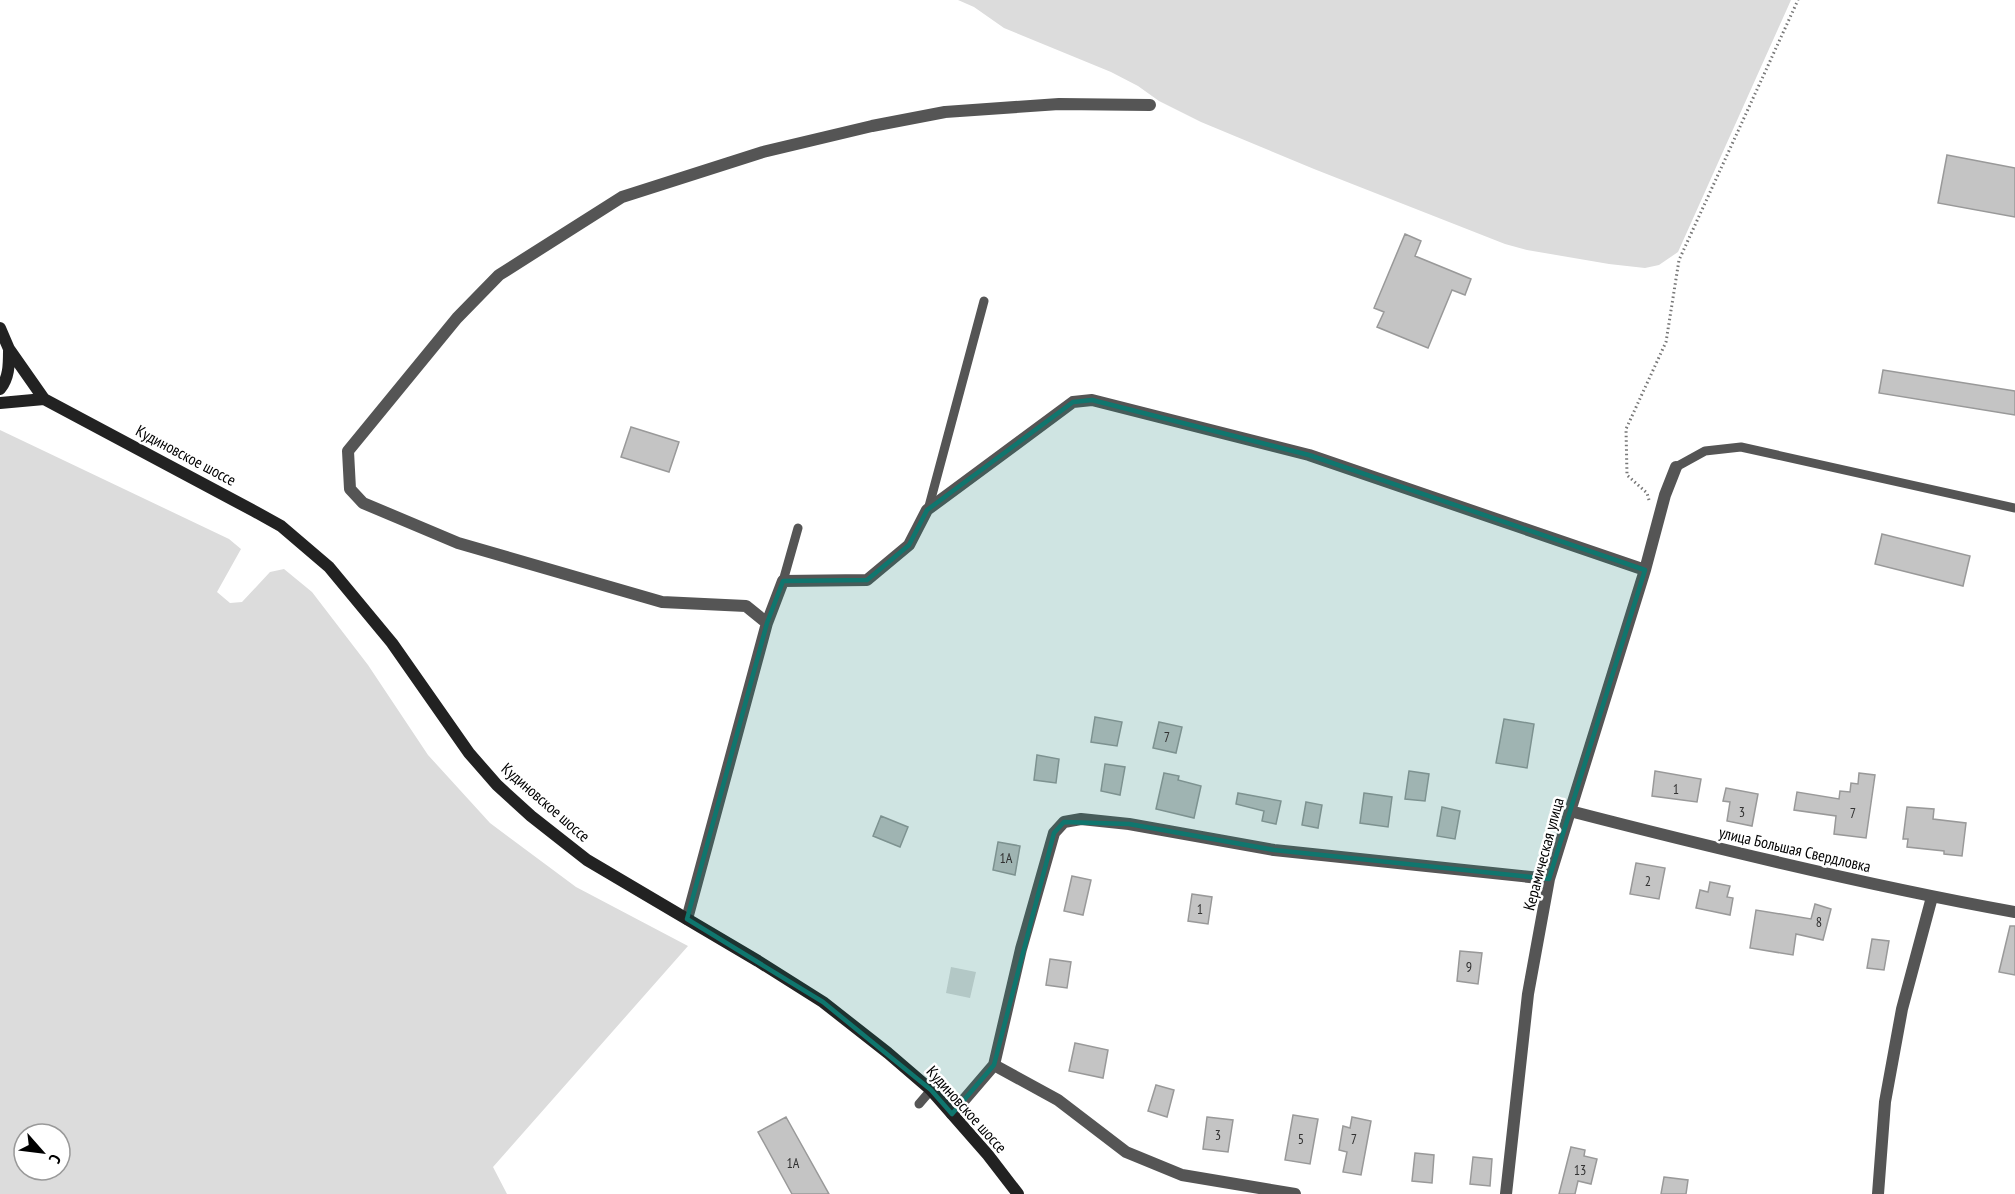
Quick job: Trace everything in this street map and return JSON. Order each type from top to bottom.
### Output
[{"type":"main road","name":"Кудиновское шоссе","points":[[0,328],[9,349],[44,399],[244,505],[281,526],[304,545],[328,567],[385,634],[469,753],[497,785],[531,816],[587,860],[823,1002],[931,1090],[1018,1194]]},
{"type":"main road","name":"Кудиновское шоссе","points":[[0,389],[5,383],[9,366],[9,349]]},
{"type":"main road","points":[[0,403],[44,399]]},
{"type":"street","points":[[767,623],[746,606],[662,602],[458,543],[363,503],[350,489],[348,452],[457,318],[499,275],[622,197],[763,152],[872,126],[945,112],[1059,104],[1150,105]]},
{"type":"street","points":[[687,919],[767,623],[783,581],[867,580],[909,545],[927,510],[1073,402],[1092,400],[1309,454],[1645,570]]},
{"type":"street","name":"Керамическая улица","points":[[1506,1194],[1528,994],[1549,879],[1645,570],[1665,495],[1676,467]]},
{"type":"street","name":"улица Большая Свердловка","points":[[1570,811],[1691,843],[1932,897],[2015,912]]},
{"type":"street","points":[[952,1114],[994,1065],[1021,949],[1054,833],[1064,822],[1081,819],[1129,824],[1274,850],[1549,879]]},
{"type":"street","points":[[1878,1194],[1885,1102],[1891,1067],[1902,1009],[1932,897]]},
{"type":"street","points":[[994,1065],[1058,1100],[1126,1152],[1182,1175],[1295,1194]]},
{"type":"lane","points":[[927,510],[984,300]]},
{"type":"lane","points":[[1676,467],[1705,451],[1741,447],[2015,508]]},
{"type":"lane","points":[[783,581],[798,528]]},
{"type":"lane","points":[[920,1104],[931,1090]]},
{"type":"path","points":[[1649,503],[1647,493],[1627,475],[1626,429],[1666,342],[1679,260],[1798,0]]},
{"type":"highlighted area","points":[[1092,400],[1309,455],[1645,570],[1549,879],[1274,850],[1129,824],[1064,822],[1054,833],[994,1065],[952,1114],[931,1090],[823,1002],[687,919],[767,623],[783,581],[867,580],[909,545],[927,510],[1073,402]]},
{"type":"shaded area","points":[[958,0],[1791,0],[1678,252],[1659,265],[1645,268],[1527,250],[1505,244],[1201,122],[1159,101],[1138,86],[1111,72],[1004,28],[974,7]]},
{"type":"shaded area","points":[[0,430],[229,539],[241,549],[217,592],[230,603],[242,602],[270,572],[284,569],[312,592],[368,665],[428,755],[490,823],[576,887],[688,946],[493,1167],[507,1194],[0,1194]]},
{"type":"shaded area","points":[[951,967],[976,972],[970,998],[946,993]]},
{"type":"building","points":[[1947,155],[2015,168],[2015,217],[1938,203]]},
{"type":"building","points":[[1405,234],[1421,241],[1415,256],[1471,279],[1465,295],[1452,290],[1428,348],[1377,327],[1384,312],[1374,308]]},
{"type":"building","points":[[1883,370],[2015,391],[2015,415],[1879,393]]},
{"type":"building","points":[[631,427],[679,442],[669,472],[621,457]]},
{"type":"building","points":[[1882,534],[1970,556],[1963,586],[1875,564]]},
{"type":"building","points":[[1095,717],[1122,722],[1117,746],[1091,742]]},
{"type":"building","points":[[1504,719],[1534,724],[1527,768],[1496,763]]},
{"type":"building","points":[[1159,722],[1182,727],[1176,753],[1153,748]]},
{"type":"building","points":[[1037,755],[1059,759],[1056,783],[1034,780]]},
{"type":"building","points":[[1105,764],[1125,767],[1120,795],[1101,791]]},
{"type":"building","points":[[1409,771],[1429,774],[1425,801],[1405,799]]},
{"type":"building","points":[[1655,771],[1701,779],[1697,802],[1652,796]]},
{"type":"building","points":[[1164,773],[1179,776],[1178,780],[1201,786],[1194,818],[1156,809]]},
{"type":"building","points":[[1859,773],[1875,775],[1866,838],[1834,834],[1836,816],[1794,810],[1797,792],[1839,799],[1840,791],[1850,792],[1851,783],[1858,784]]},
{"type":"building","points":[[1726,788],[1758,794],[1752,826],[1727,821],[1730,802],[1723,801]]},
{"type":"building","points":[[1238,793],[1281,801],[1276,824],[1262,821],[1264,811],[1236,804]]},
{"type":"building","points":[[1364,793],[1392,797],[1388,827],[1360,823]]},
{"type":"building","points":[[1306,802],[1322,805],[1318,828],[1302,825]]},
{"type":"building","points":[[1442,807],[1460,811],[1455,839],[1437,836]]},
{"type":"building","points":[[1907,807],[1934,809],[1933,819],[1966,823],[1962,856],[1944,854],[1944,851],[1907,847],[1908,839],[1903,839]]},
{"type":"building","points":[[881,816],[908,827],[900,847],[873,836]]},
{"type":"building","points":[[998,842],[1020,846],[1015,875],[993,870]]},
{"type":"building","points":[[1636,863],[1665,868],[1659,899],[1630,894]]},
{"type":"building","points":[[1072,876],[1091,880],[1083,915],[1064,911]]},
{"type":"building","points":[[1710,882],[1730,886],[1727,897],[1733,898],[1730,915],[1696,908],[1700,890],[1708,892]]},
{"type":"building","points":[[1192,894],[1212,897],[1208,924],[1188,921]]},
{"type":"building","points":[[1815,904],[1831,909],[1823,940],[1796,934],[1793,955],[1750,948],[1756,910],[1811,919]]},
{"type":"building","points":[[2010,926],[2015,926],[2015,975],[1999,972]]},
{"type":"building","points":[[1872,939],[1889,941],[1884,970],[1867,968]]},
{"type":"building","points":[[1460,951],[1482,953],[1478,984],[1457,981]]},
{"type":"building","points":[[1050,959],[1071,962],[1067,988],[1046,985]]},
{"type":"building","points":[[1075,1043],[1108,1050],[1103,1078],[1069,1071]]},
{"type":"building","points":[[1156,1085],[1174,1090],[1167,1117],[1148,1111]]},
{"type":"building","points":[[1293,1115],[1318,1119],[1310,1164],[1285,1160]]},
{"type":"building","points":[[786,1117],[829,1194],[792,1194],[758,1132]]},
{"type":"building","points":[[1207,1117],[1233,1120],[1228,1152],[1203,1149]]},
{"type":"building","points":[[1352,1117],[1371,1121],[1361,1175],[1343,1172],[1347,1152],[1339,1150],[1343,1126],[1350,1128]]},
{"type":"building","points":[[1571,1147],[1585,1150],[1584,1156],[1597,1159],[1591,1184],[1578,1181],[1575,1194],[1559,1194]]},
{"type":"building","points":[[1415,1153],[1434,1155],[1432,1183],[1412,1181]]},
{"type":"building","points":[[1473,1157],[1492,1159],[1490,1186],[1470,1184]]},
{"type":"building","points":[[1664,1177],[1688,1180],[1686,1194],[1661,1194]]}]
